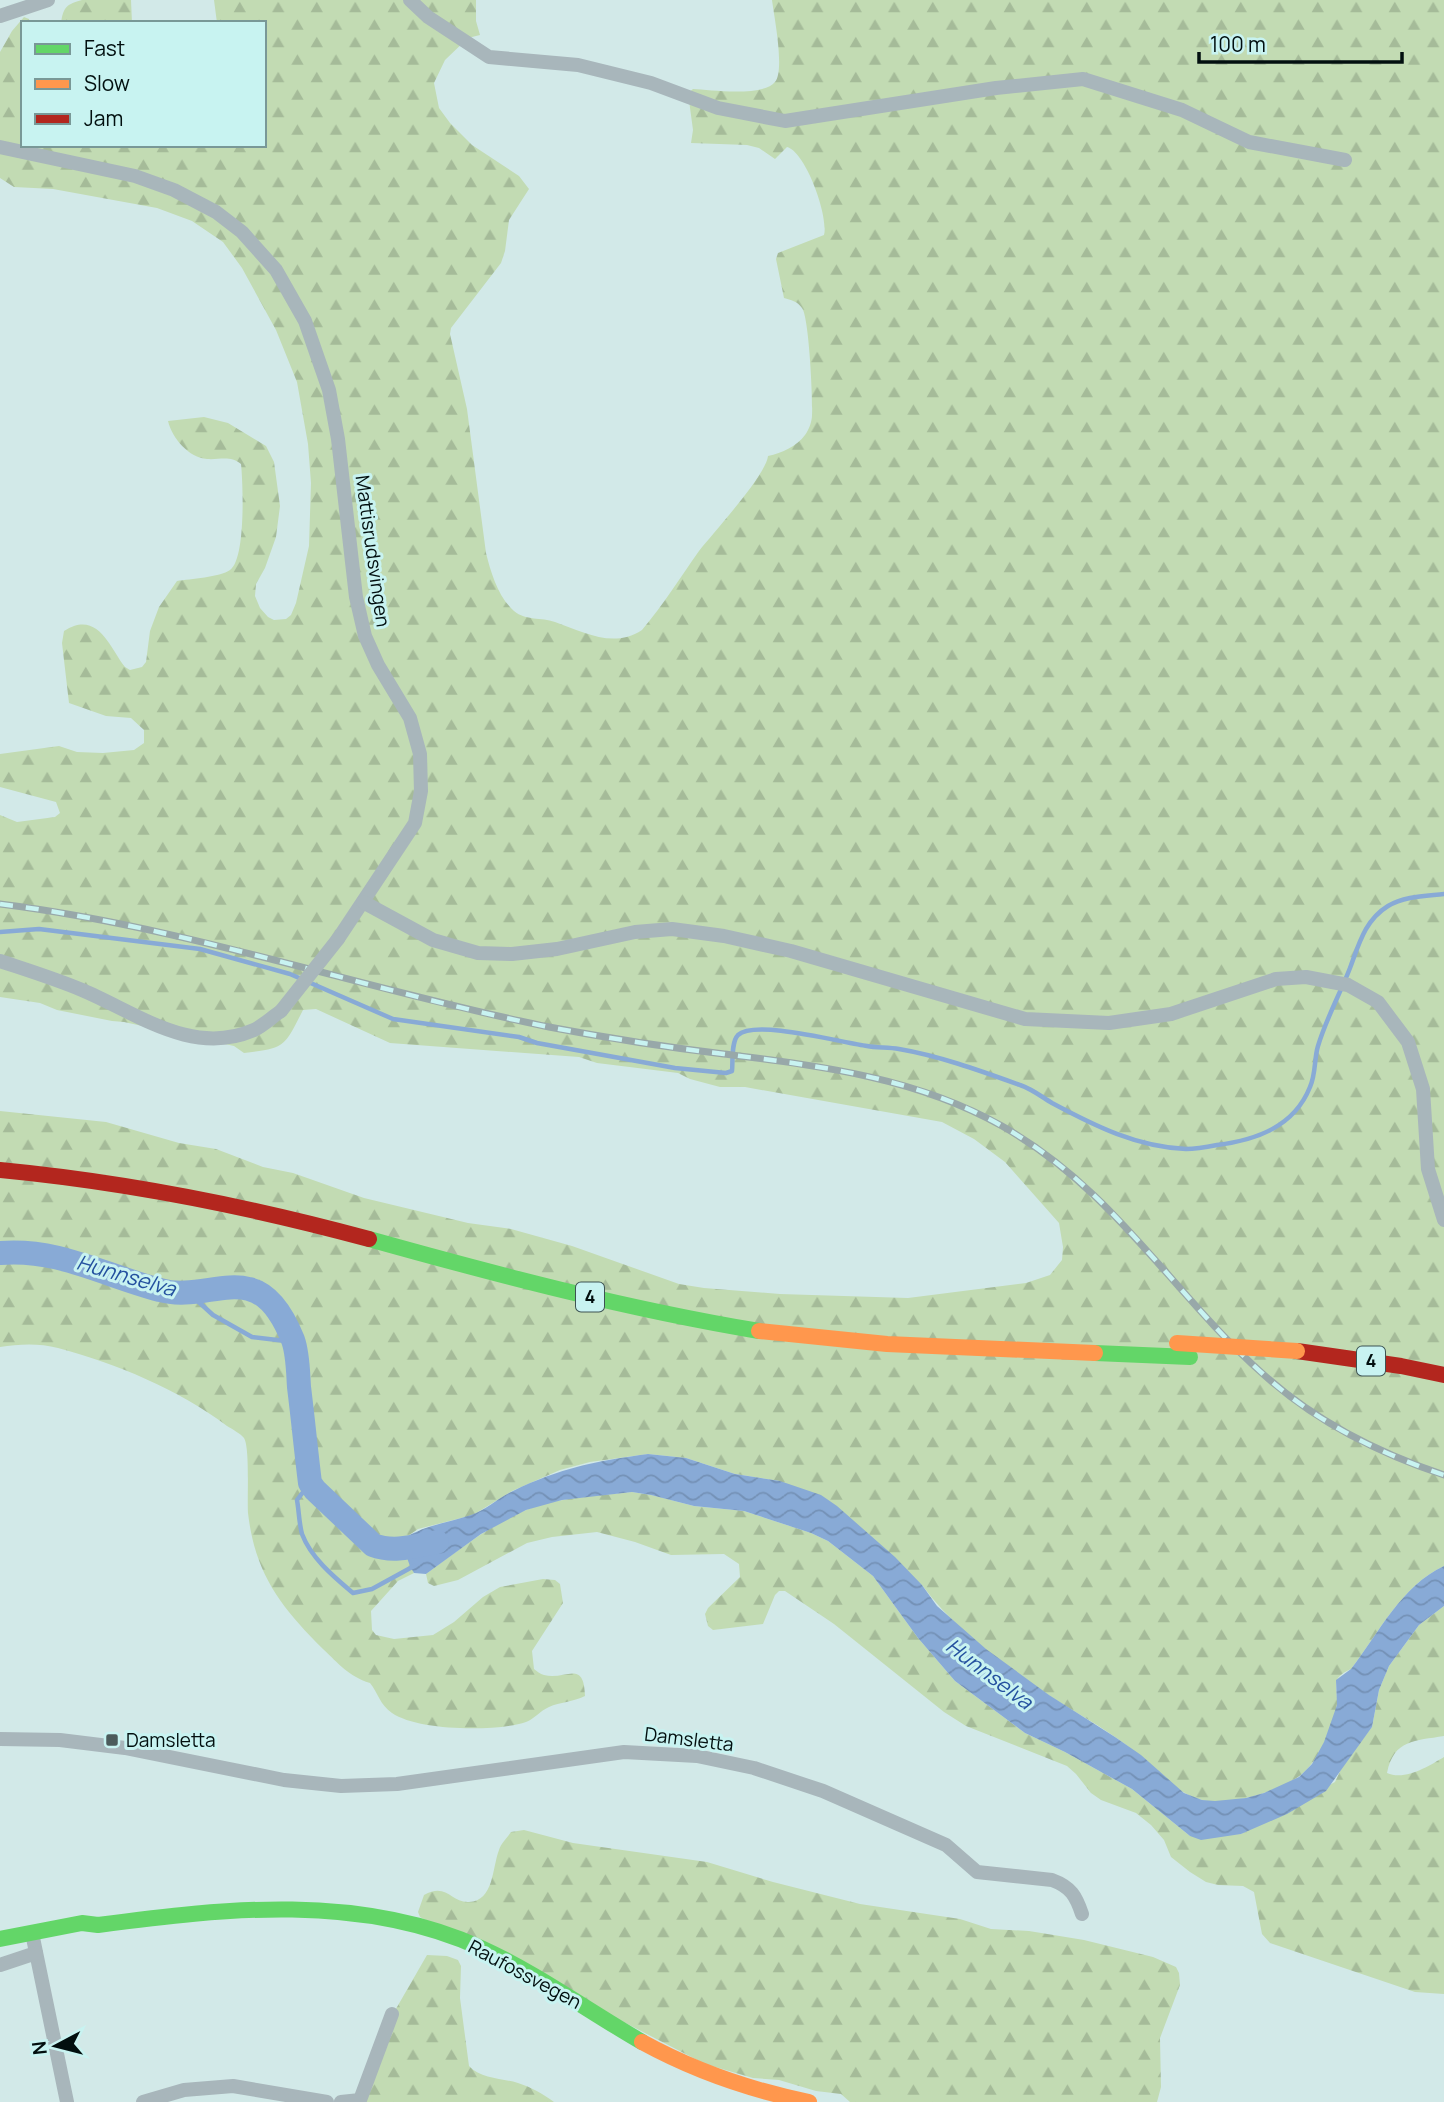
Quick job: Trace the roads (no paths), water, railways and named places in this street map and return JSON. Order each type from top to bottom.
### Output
[{"type":"main road","name":"4","points":[[0,1157],[130,1171],[207,1186],[619,1291],[728,1312],[932,1334],[1177,1343],[1297,1351],[1444,1375]]},
{"type":"main road","name":"4","points":[[0,1170],[124,1184],[200,1198],[304,1222],[484,1272],[708,1323],[895,1344],[1307,1365],[1444,1388]]},
{"type":"main road","name":"Raufossvegen","points":[[0,1951],[34,1942],[82,1923],[97,1924],[184,1914],[285,1910],[366,1915],[413,1924],[456,1938],[503,1959],[686,2065],[755,2090],[809,2102]]},
{"type":"main road","name":"Raufossvegen","points":[[0,1940],[34,1942]]},
{"type":"street","points":[[0,16],[48,0]]},
{"type":"street","points":[[410,0],[428,17],[489,57],[578,65],[650,83],[718,108],[785,121],[996,88],[1083,79],[1182,110],[1249,142],[1345,160]]},
{"type":"street","name":"Mattisrudsvingen","points":[[0,147],[135,176],[174,190],[216,212],[242,232],[276,270],[305,321],[329,390],[338,439],[356,597],[365,636],[410,718],[420,754],[421,791],[415,823],[338,939],[281,1011],[257,1029],[233,1037],[191,1038],[145,1022],[82,990],[0,961]]},
{"type":"street","points":[[363,902],[433,940],[478,953],[535,952],[635,932],[672,929],[724,936],[791,951],[1025,1019],[1109,1023],[1171,1014],[1276,979],[1306,977],[1348,985],[1378,1003],[1408,1042],[1423,1089],[1428,1168],[1444,1220]]},
{"type":"street","name":"Damsletta","points":[[0,1739],[60,1741],[125,1748],[285,1780],[341,1786],[397,1784],[624,1752],[697,1756],[754,1768],[823,1791],[946,1845],[976,1872],[1052,1880],[1064,1885],[1076,1897],[1082,1914]]},
{"type":"street","points":[[0,1965],[34,1942],[67,2102]]},
{"type":"street","points":[[341,2102],[360,2100],[392,2014]]},
{"type":"street","points":[[143,2102],[184,2090],[233,2086],[327,2102]]},
{"type":"water","points":[[648,1454],[686,1458],[735,1474],[780,1481],[821,1495],[895,1557],[922,1585],[937,1606],[986,1649],[1049,1695],[1141,1755],[1184,1793],[1202,1800],[1246,1798],[1299,1777],[1312,1764],[1324,1742],[1337,1705],[1336,1680],[1351,1669],[1415,1585],[1444,1566],[1444,1606],[1419,1625],[1389,1666],[1379,1690],[1372,1727],[1326,1791],[1287,1814],[1241,1834],[1201,1840],[1190,1836],[1132,1789],[1025,1733],[955,1681],[918,1638],[873,1576],[828,1541],[811,1533],[744,1511],[694,1506],[632,1492],[562,1500],[526,1510],[481,1534],[426,1574],[414,1573],[410,1565],[405,1538],[413,1534],[476,1513],[513,1491],[563,1471]]},
{"type":"waterway","points":[[0,932],[39,929],[200,949],[290,974],[393,1019],[519,1037],[537,1043],[675,1068],[726,1073],[732,1071],[736,1038],[747,1031],[800,1033],[871,1047],[899,1049],[975,1069],[1024,1087],[1084,1120],[1133,1140],[1190,1149],[1232,1143],[1259,1135],[1284,1122],[1294,1112],[1310,1087],[1321,1036],[1368,925],[1380,912],[1401,900],[1444,894]]},
{"type":"waterway","name":"Hunnselva","points":[[0,1253],[22,1253],[62,1259],[172,1292],[239,1287],[264,1296],[281,1316],[295,1345],[310,1483],[373,1545],[397,1549],[437,1542]]},
{"type":"waterway","points":[[190,1294],[213,1315],[252,1337],[294,1342]]},
{"type":"waterway","name":"Hunnselva","points":[[310,1483],[297,1500],[302,1534],[317,1559],[353,1593],[372,1589],[414,1566]]},
{"type":"railway","points":[[0,904],[70,914],[207,943],[549,1027],[614,1039],[796,1063],[866,1076],[901,1085],[969,1109],[1002,1126],[1042,1152],[1077,1180],[1110,1211],[1230,1342],[1283,1391],[1348,1434],[1395,1457],[1444,1475]]},
{"type":"place","name":"Damsletta","points":[[112,1740]]}]
